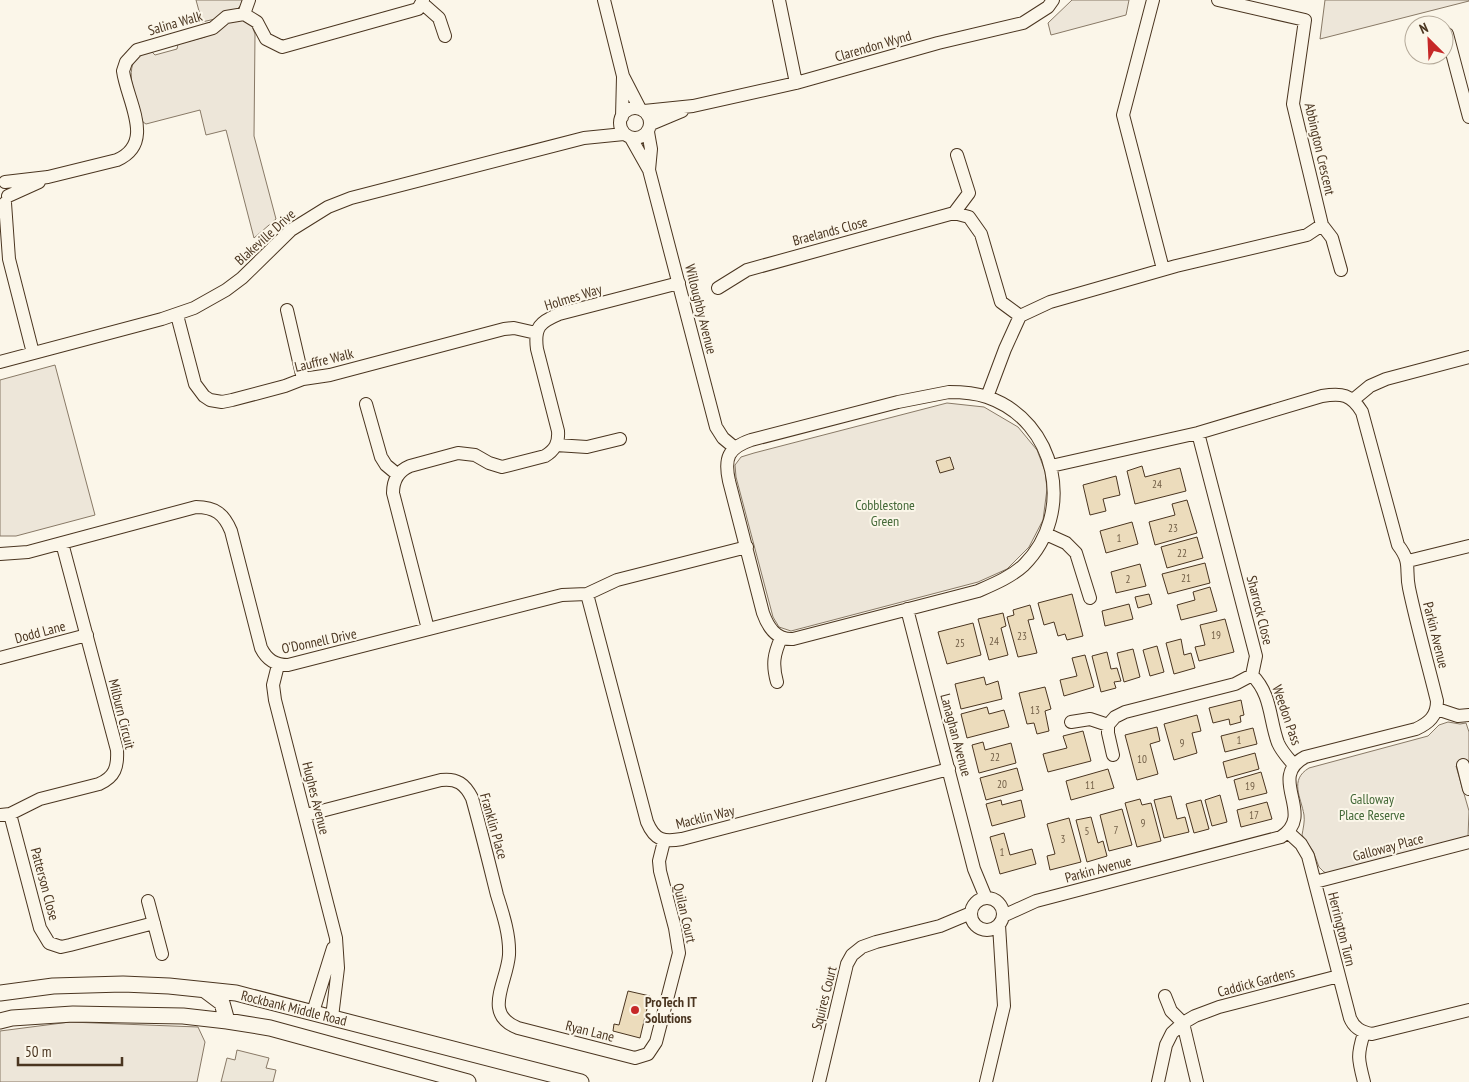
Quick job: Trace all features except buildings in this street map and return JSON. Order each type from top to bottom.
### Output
[{"type":"street","points":[[249,0],[244,14],[257,22],[266,40],[282,47],[418,9],[422,1],[439,18],[445,36]]},
{"type":"street","points":[[604,0],[623,76],[642,110],[649,117],[649,128],[641,138],[628,136],[621,130],[623,76]]},
{"type":"street","points":[[779,0],[796,83]]},
{"type":"street","name":"Clarendon Wynd","points":[[642,110],[693,106],[796,83],[938,43],[1023,23],[1048,7],[1053,0]]},
{"type":"street","points":[[1154,0],[1124,116],[1164,270]]},
{"type":"street","name":"Abbington Crescent","points":[[1218,0],[1305,20],[1293,104],[1322,225],[1332,238],[1342,270]]},
{"type":"street","name":"Salina Walk","points":[[2,180],[48,178],[117,160],[125,156],[132,151],[135,145],[137,130],[123,71],[131,55],[147,46],[213,28],[226,17],[244,14]]},
{"type":"street","points":[[1454,60],[1469,117]]},
{"type":"street","name":"Clarendon Wynd","points":[[649,128],[693,106]]},
{"type":"street","points":[[621,119],[627,110],[642,110]]},
{"type":"street","name":"Blakeville Drive","points":[[584,138],[621,119]]},
{"type":"street","name":"Willoughby Avenue","points":[[649,128],[651,149],[649,170]]},
{"type":"street","name":"Blakeville Drive","points":[[0,362],[177,315],[194,308],[226,290],[242,278],[291,230],[328,207],[351,198],[584,138],[628,136]]},
{"type":"street","name":"Willoughby Avenue","points":[[628,136],[649,170],[716,427],[723,438],[735,448]]},
{"type":"street","points":[[958,155],[969,193],[954,213],[968,217],[981,234],[1001,302],[1020,316]]},
{"type":"street","name":"Salina Walk","points":[[4,202],[48,178]]},
{"type":"street","points":[[2,180],[7,186],[4,202],[9,259],[33,353]]},
{"type":"street","name":"Braelands Close","points":[[718,288],[747,270],[954,213]]},
{"type":"street","points":[[987,397],[1020,316],[1050,302],[1164,270],[1307,235],[1322,225]]},
{"type":"street","points":[[0,241],[9,259]]},
{"type":"street","name":"Holmes Way","points":[[536,332],[543,322],[559,314],[679,283]]},
{"type":"street","points":[[287,310],[303,379]]},
{"type":"street","name":"Lauffre Walk","points":[[177,315],[195,384],[204,396],[216,402],[232,400],[286,386],[303,379],[330,375],[504,329],[514,328],[536,332]]},
{"type":"street","points":[[428,630],[393,493],[394,481],[402,469],[458,453],[475,455],[496,466],[511,466],[550,453],[556,445],[558,431],[537,349],[536,332]]},
{"type":"street","points":[[1051,466],[1198,433],[1322,396],[1335,394],[1353,400],[1370,386],[1386,379],[1469,358]]},
{"type":"street","points":[[949,392],[987,397],[1011,410],[1023,420],[1044,448],[1051,466],[1054,489],[1052,519],[1046,534],[1024,565],[995,584],[793,639],[781,638],[774,633],[766,622],[726,470],[730,454],[735,448],[751,440],[925,396],[949,392]]},
{"type":"street","name":"Parkin Avenue","points":[[1353,400],[1362,412],[1398,545],[1408,562],[1409,587],[1437,701],[1437,709]]},
{"type":"street","points":[[366,404],[381,457],[386,465],[398,474]]},
{"type":"street","name":"Sharrock Close","points":[[1198,433],[1256,656],[1252,675]]},
{"type":"street","points":[[556,445],[587,448],[620,439]]},
{"type":"street","name":"O'Donnell Drive","points":[[0,554],[28,552],[196,507],[213,509],[224,517],[231,531],[261,648],[265,656],[278,665],[288,666],[562,594],[587,594],[617,580],[746,547]]},
{"type":"street","points":[[1046,534],[1066,543],[1076,553],[1090,598]]},
{"type":"street","name":"Milburn Circuit","points":[[5,815],[40,799],[106,781],[116,771],[118,762],[117,750],[62,543]]},
{"type":"street","points":[[1408,562],[1469,546]]},
{"type":"street","name":"Macklin Way","points":[[587,594],[648,822],[656,837],[664,841],[682,839],[949,769]]},
{"type":"street","name":"Lanaghan Avenue","points":[[907,609],[974,869],[979,914],[1000,962]]},
{"type":"street","name":"Dodd Lane","points":[[0,658],[87,635]]},
{"type":"street","points":[[777,682],[773,659],[781,638]]},
{"type":"street","name":"Hughes Avenue","points":[[278,665],[273,690],[336,938],[338,968],[332,1017]]},
{"type":"street","points":[[1113,755],[1108,725],[1115,717],[1125,712],[1235,684],[1252,675]]},
{"type":"street","name":"Weedon Pass","points":[[1252,675],[1265,692],[1278,742],[1284,754],[1294,765]]},
{"type":"street","points":[[1288,832],[1296,819],[1289,786],[1291,770],[1294,765],[1305,757],[1416,729],[1432,719],[1437,709],[1458,716],[1469,715]]},
{"type":"street","points":[[1071,722],[1090,719],[1108,725]]},
{"type":"street","points":[[1463,765],[1469,789]]},
{"type":"street","name":"Franklin Place","points":[[306,815],[441,780],[454,780],[464,785],[472,798],[507,930],[509,954],[499,999],[500,1014],[505,1021],[518,1028]]},
{"type":"street","name":"Patterson Close","points":[[5,815],[40,928],[49,943],[61,947],[154,923]]},
{"type":"street","name":"Parkin Avenue","points":[[999,903],[1036,901],[1281,837],[1288,832]]},
{"type":"street","name":"Herrington Turn","points":[[1288,832],[1301,844],[1308,856],[1350,1018],[1354,1026],[1364,1033]]},
{"type":"street","name":"Quilan Court","points":[[652,1050],[660,1030],[679,953],[675,928],[660,871],[659,861],[664,841]]},
{"type":"street","name":"Galloway Place","points":[[1315,882],[1469,842]]},
{"type":"street","points":[[979,914],[995,900],[999,903]]},
{"type":"street","points":[[148,901],[162,954]]},
{"type":"street","name":"Parkin Avenue","points":[[979,914],[990,930],[1001,921],[1036,901]]},
{"type":"street","name":"Lanaghan Avenue","points":[[986,1082],[1004,1006],[1000,962],[1003,911],[999,903]]},
{"type":"street","name":"Squires Court","points":[[818,1082],[847,964],[852,955],[862,947],[876,942],[979,914]]},
{"type":"street","points":[[318,1040],[313,1012],[336,938]]},
{"type":"street","name":"Caddick Gardens","points":[[1158,1082],[1166,1045],[1172,1033],[1183,1023],[1200,1013],[1339,976]]},
{"type":"street","name":"Rockbank Middle Road","points":[[0,993],[53,986],[113,985],[170,986],[236,994],[332,1017],[565,1081],[581,1082]]},
{"type":"street","points":[[205,990],[222,1003],[228,1021]]},
{"type":"street","points":[[1165,996],[1171,1011],[1183,1023],[1197,1082]]},
{"type":"street","points":[[1364,1082],[1358,1061],[1358,1053],[1364,1033],[1384,1032],[1469,1010]]},
{"type":"street","name":"Rockbank Middle Road","points":[[0,1021],[12,1018],[73,1014],[182,1016],[228,1021],[270,1028],[318,1040],[468,1082]]},
{"type":"street","points":[[318,1040],[332,1017]]},
{"type":"street","name":"Ryan Lane","points":[[518,1028],[626,1056],[641,1057],[652,1050]]},
{"type":"green space","points":[[196,0],[243,0],[236,10],[223,12],[215,19],[202,22]]},
{"type":"green space","points":[[1072,0],[1129,0],[1126,15],[1051,35],[1048,23]]},
{"type":"green space","points":[[1325,0],[1469,0],[1414,15],[1404,15],[1404,18],[1320,39]]},
{"type":"green space","points":[[241,19],[252,26],[255,34],[254,136],[276,219],[254,238],[226,130],[206,135],[200,110],[146,124],[143,122],[132,87],[131,77],[134,61],[141,54],[151,51],[155,55],[177,49],[178,44],[205,37],[220,25]]},
{"type":"green space","points":[[55,365],[95,515],[16,536],[0,536],[0,380]]},
{"type":"green space","name":"Cobblestone Green","points":[[947,403],[984,407],[1018,427],[1037,450],[1045,471],[1047,489],[1043,520],[1029,547],[1007,569],[978,582],[791,631],[779,627],[773,617],[736,477],[735,465],[741,457]]},
{"type":"green space","name":"Galloway Place Reserve","points":[[1448,722],[1466,723],[1469,732],[1469,761],[1456,766],[1469,811],[1468,837],[1333,875],[1324,872],[1319,867],[1313,851],[1302,835],[1304,817],[1298,783],[1303,773],[1309,768],[1428,736],[1439,725]]},
{"type":"green space","points":[[70,1022],[198,1027],[205,1042],[197,1082],[0,1082],[0,1031]]},
{"type":"shaded area","points":[[237,1050],[269,1058],[266,1068],[276,1070],[273,1082],[221,1082],[227,1058],[235,1060]]},
{"type":"place","name":"ProTech IT Solutions","points":[[635,1010]]}]
